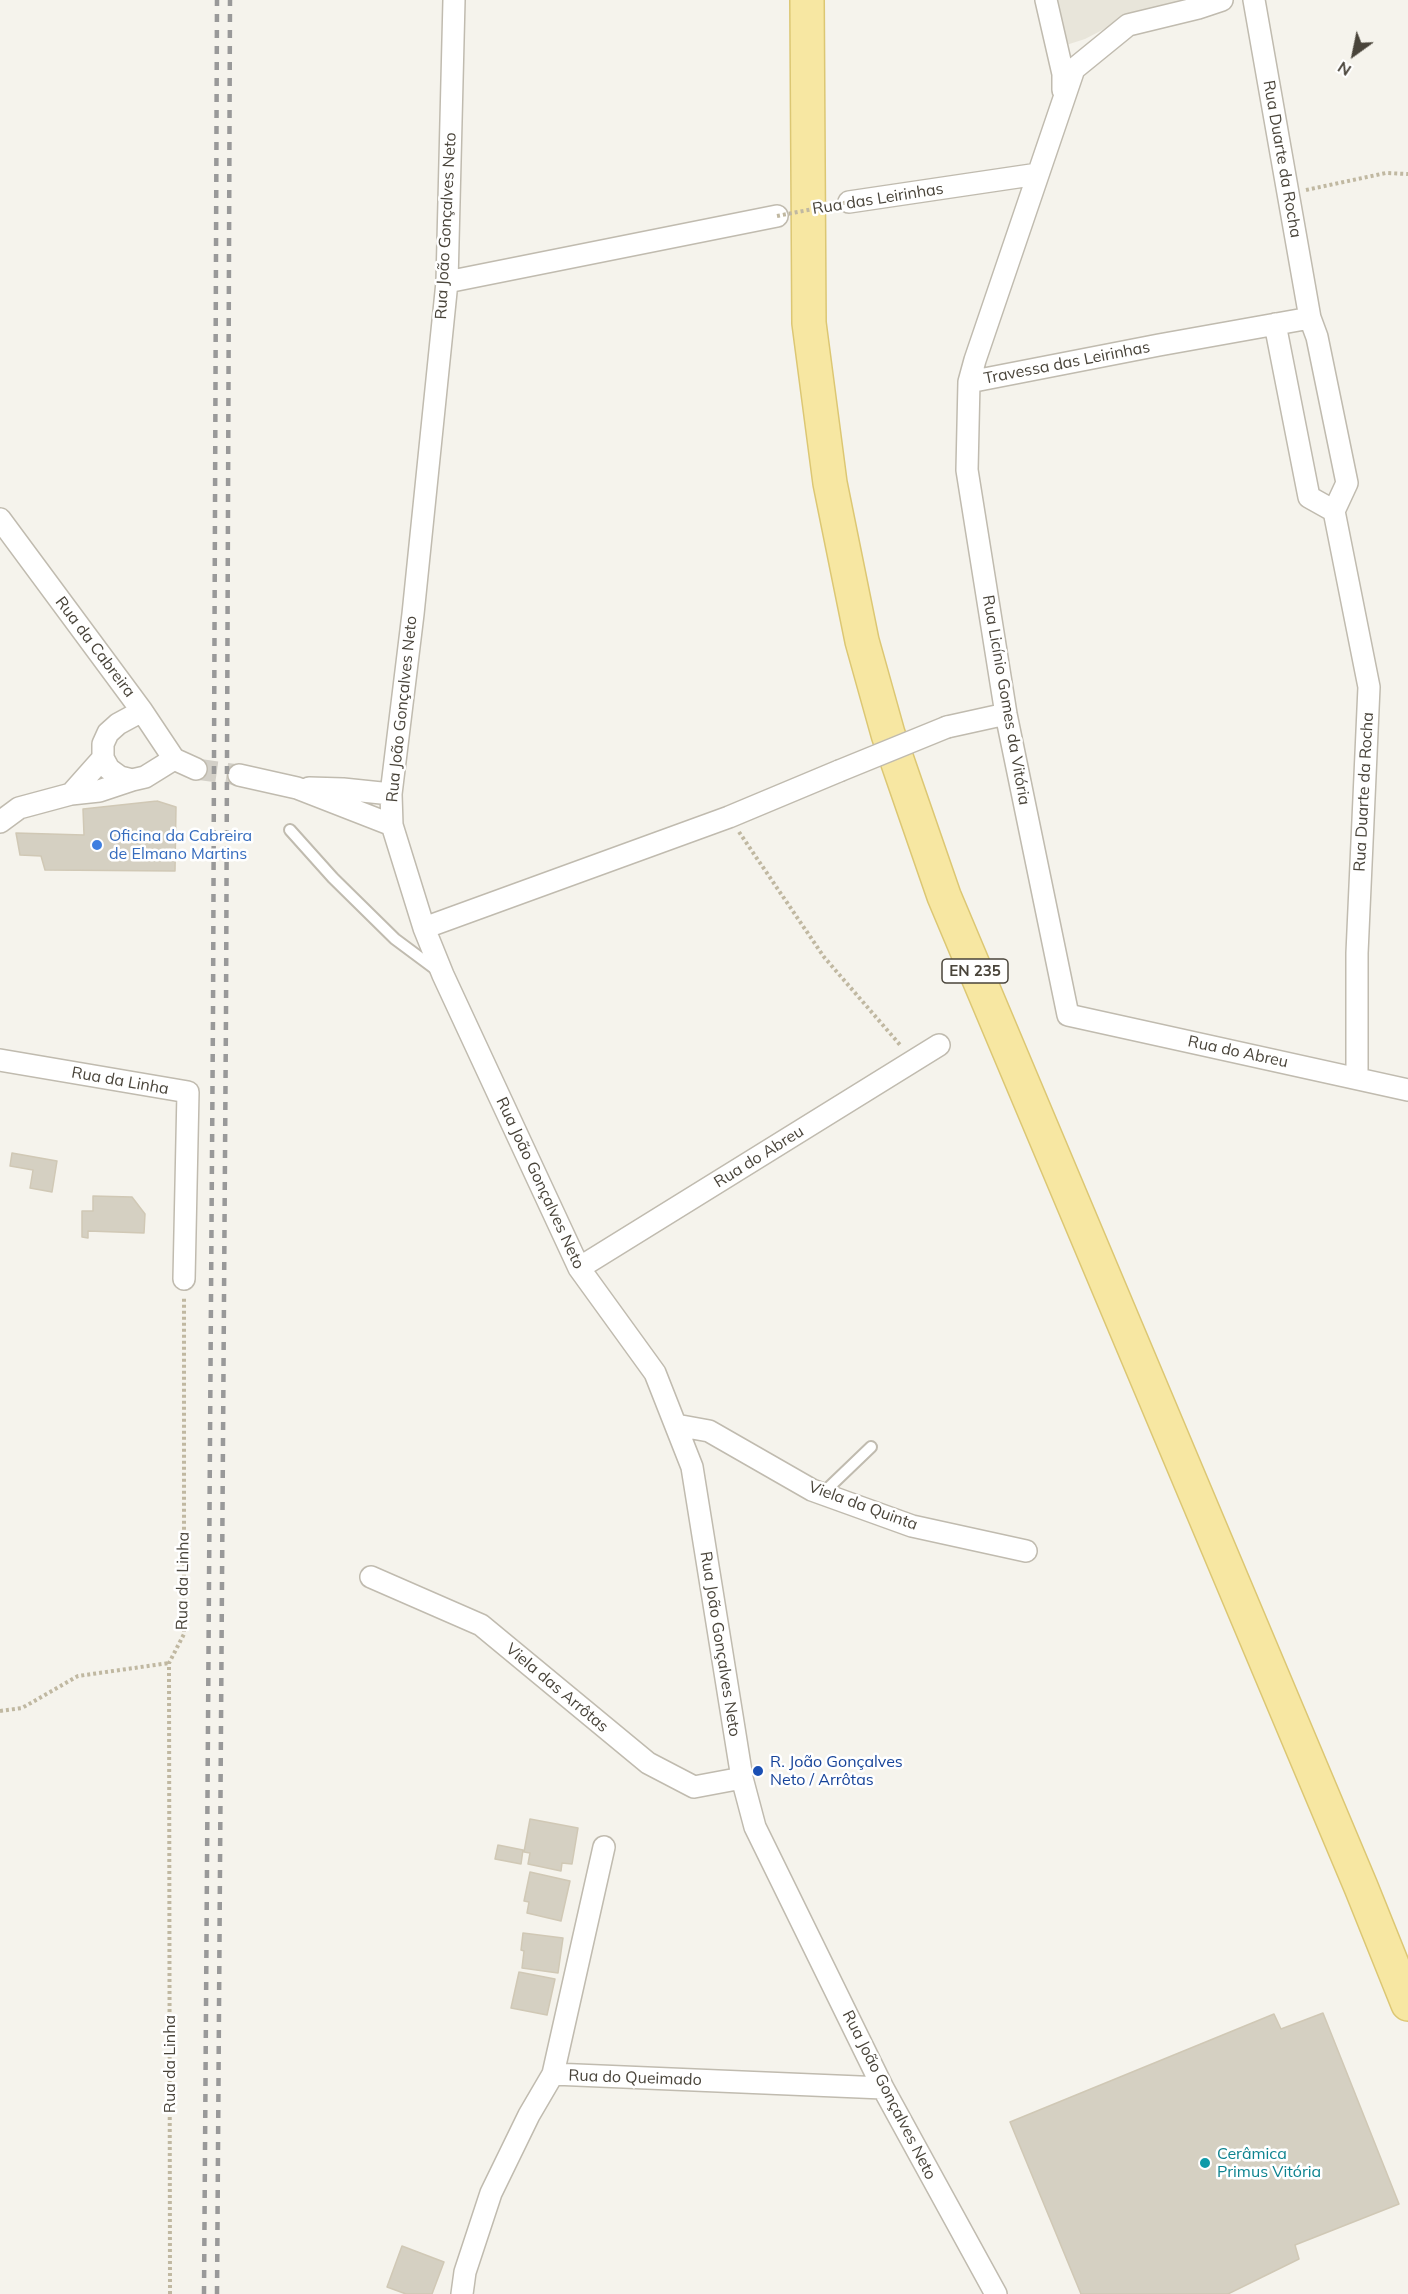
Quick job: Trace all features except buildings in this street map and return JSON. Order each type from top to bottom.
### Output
[{"type":"main road","name":"EN 235","points":[[807,0],[809,323],[830,483],[862,641],[888,734],[944,896],[1344,1845],[1408,2004]]},
{"type":"street","name":"Rua João Gonçalves Neto","points":[[454,0],[447,282],[413,614],[391,794],[392,825],[424,928],[443,975],[579,1268],[655,1373],[692,1467],[742,1778],[755,1827],[883,2088],[996,2294]]},
{"type":"street","points":[[1046,0],[1063,74],[1063,101]]},
{"type":"street","points":[[1038,174],[1074,69],[1128,25],[1222,0]]},
{"type":"street","name":"Rua Duarte da Rocha","points":[[1254,0],[1310,318],[1317,337],[1347,483],[1334,510],[1370,687],[1357,953],[1357,1078]]},
{"type":"street","name":"Rua das Leirinhas","points":[[849,202],[1038,174]]},
{"type":"street","name":"Travessa das Leirinhas","points":[[1038,174],[969,382],[1310,318]]},
{"type":"street","points":[[447,282],[777,216]]},
{"type":"street","points":[[1275,324],[1309,497],[1334,510]]},
{"type":"street","name":"Rua Licínio Gomes da Vitória","points":[[969,382],[967,470],[1006,714],[1068,1015]]},
{"type":"street","name":"Rua da Cabreira","points":[[0,519],[142,711],[174,759]]},
{"type":"street","points":[[132,780],[120,777],[109,769],[103,758],[103,744],[108,733],[118,724],[142,711]]},
{"type":"street","points":[[424,928],[729,817],[947,728],[1006,714]]},
{"type":"street","points":[[71,794],[103,758]]},
{"type":"street","points":[[0,822],[19,808],[71,794],[99,791],[145,777],[174,759],[196,769]]},
{"type":"street","points":[[239,775],[297,788],[392,825]]},
{"type":"street","points":[[297,788],[343,789],[391,794]]},
{"type":"street","name":"Rua do Abreu","points":[[1068,1015],[1408,1090]]},
{"type":"street","name":"Rua do Abreu","points":[[579,1268],[939,1045]]},
{"type":"street","name":"Rua da Linha","points":[[0,1060],[188,1092],[184,1279]]},
{"type":"street","name":"Viela da Quinta","points":[[676,1425],[709,1431],[822,1494],[912,1526],[1026,1551]]},
{"type":"street","name":"Viela das Arrôtas","points":[[371,1577],[481,1625],[648,1763],[694,1788],[742,1778]]},
{"type":"street","points":[[553,2074],[604,1847]]},
{"type":"street","name":"Rua do Queimado","points":[[462,2294],[465,2272],[491,2193],[529,2115],[553,2074],[883,2088]]},
{"type":"lane","points":[[290,830],[333,878],[395,939],[443,975]]},
{"type":"lane","points":[[822,1494],[871,1448]]},
{"type":"path","points":[[1288,194],[1386,173],[1408,174]]},
{"type":"path","name":"Rua das Leirinhas","points":[[777,216],[849,202]]},
{"type":"path","points":[[729,817],[825,957],[914,1061]]},
{"type":"path","name":"Rua da Linha","points":[[170,2294],[169,1663],[184,1634],[184,1279]]},
{"type":"path","points":[[0,1711],[22,1708],[78,1676],[169,1663]]},
{"type":"shaded area","points":[[1053,0],[1192,0],[1137,12],[1085,39],[1063,46]]},
{"type":"tunnel","points":[[196,769],[239,775]]},
{"type":"railway","points":[[204,2294],[217,0]]},
{"type":"railway","points":[[217,2294],[230,0]]},
{"type":"place","name":"Oficina da Cabreira de Elmano Martins","points":[[97,845]]},
{"type":"place","name":"R. João Gonçalves Neto / Arrôtas","points":[[758,1771]]},
{"type":"place","name":"Cerâmica Primus Vitória","points":[[1205,2163]]}]
